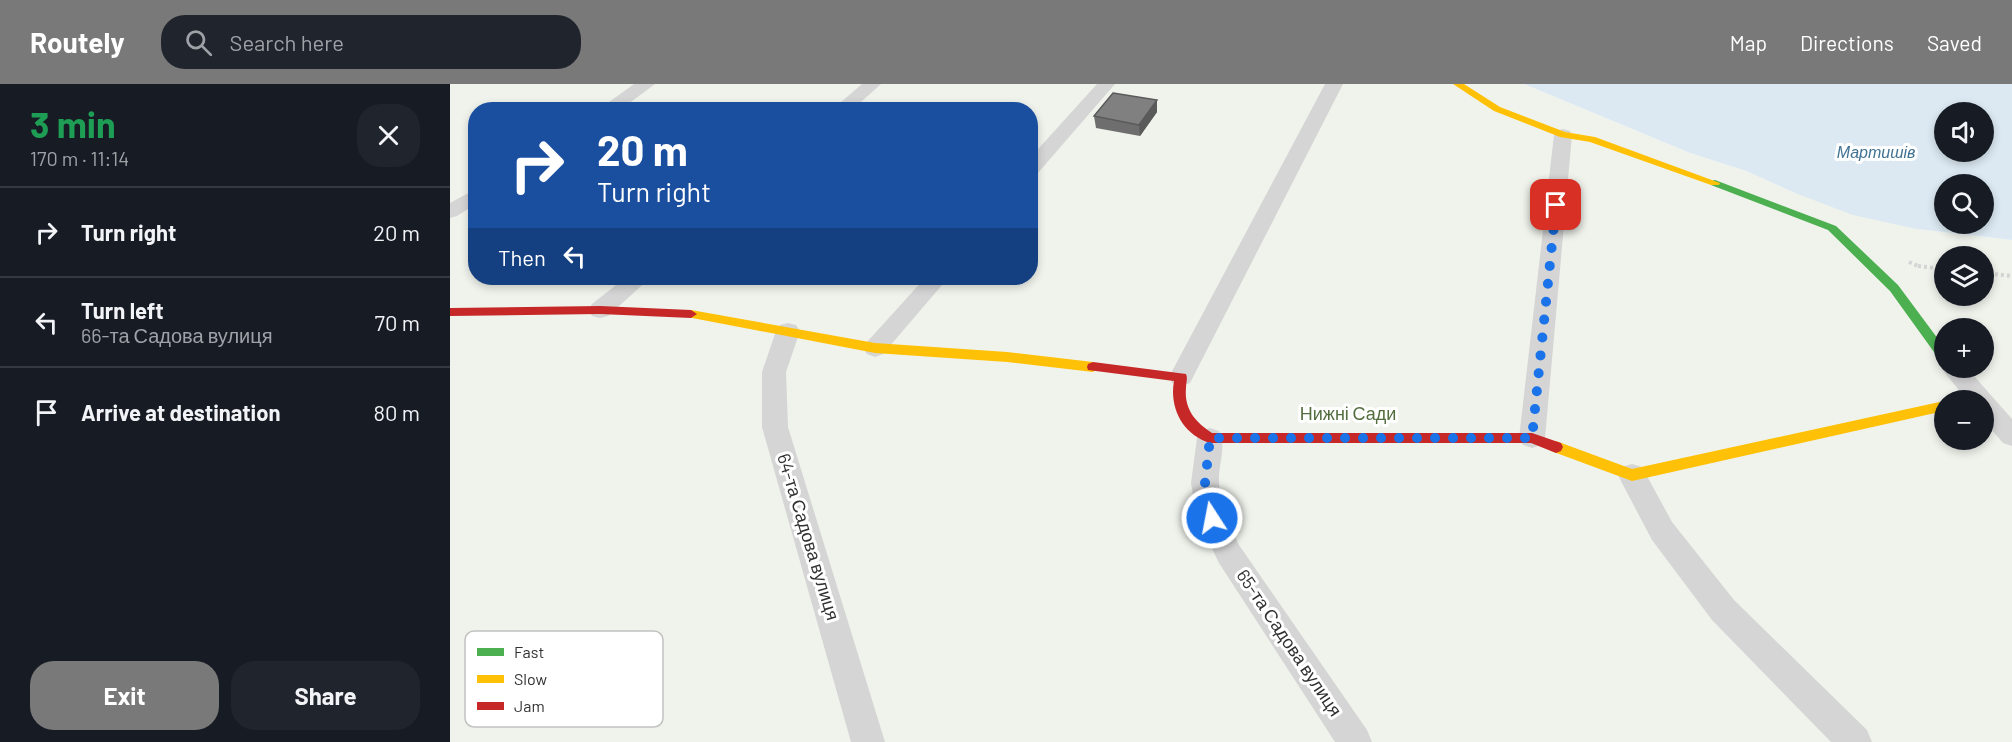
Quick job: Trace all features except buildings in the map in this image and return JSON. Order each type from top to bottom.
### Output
[{"type":"street","points":[[619,102],[646,84]]},
{"type":"street","points":[[851,102],[872,84]]},
{"type":"street","points":[[1038,161],[1106,84]]},
{"type":"street","points":[[1334,84],[1181,377],[1177,391],[1178,404],[1184,418],[1196,432],[1210,438],[1532,438],[1632,475],[1934,408]]},
{"type":"street","points":[[1458,84],[1497,109],[1563,135],[1603,143],[1708,180],[1832,228],[1894,288],[1934,342]]},
{"type":"street","points":[[1532,438],[1563,135]]},
{"type":"street","points":[[450,212],[468,200]]},
{"type":"street","points":[[600,310],[630,285]]},
{"type":"street","points":[[875,348],[931,285]]},
{"type":"street","points":[[450,312],[600,310],[684,314],[875,348],[1007,357],[1181,377]]},
{"type":"street","name":"64-та Садова вулиця","points":[[788,331],[774,372],[775,427],[868,742]]},
{"type":"street","points":[[1961,378],[1970,390]]},
{"type":"street","points":[[1994,417],[2012,436]]},
{"type":"street","name":"65-та Садова вулиця","points":[[1210,438],[1205,483],[1212,518],[1229,554],[1355,742]]},
{"type":"street","points":[[1632,475],[1662,531],[1723,610],[1854,742]]},
{"type":"path","points":[[1994,274],[2012,276]]},
{"type":"green space","name":"Нижні Сади","points":[[450,84],[1524,84],[1690,153],[1746,171],[1795,193],[1916,229],[1934,231],[1934,234],[1960,234],[2012,240],[2012,742],[450,742]]},
{"type":"water","name":"Мартишів","points":[[1524,84],[2012,84],[2012,240],[1960,234],[1994,234],[1994,174],[1934,174],[1934,231],[1853,215],[1746,171],[1690,153]]},
{"type":"traffic: fast","points":[[1715,183],[1832,228],[1894,288],[1934,342]]},
{"type":"traffic: slow","points":[[1458,84],[1497,109],[1563,135],[1592,139],[1715,183]]},
{"type":"traffic: slow","points":[[691,314],[875,348],[1007,357],[1093,367]]},
{"type":"traffic: slow","points":[[1556,447],[1632,475],[1934,408]]},
{"type":"traffic: jam","points":[[450,312],[600,310],[691,314]]},
{"type":"traffic: jam","points":[[1093,367],[1181,377],[1179,397],[1183,413],[1194,427],[1210,438],[1532,438],[1556,447]]},
{"type":"route","points":[[1212,518],[1205,483],[1210,438],[1532,438],[1556,205]]}]
